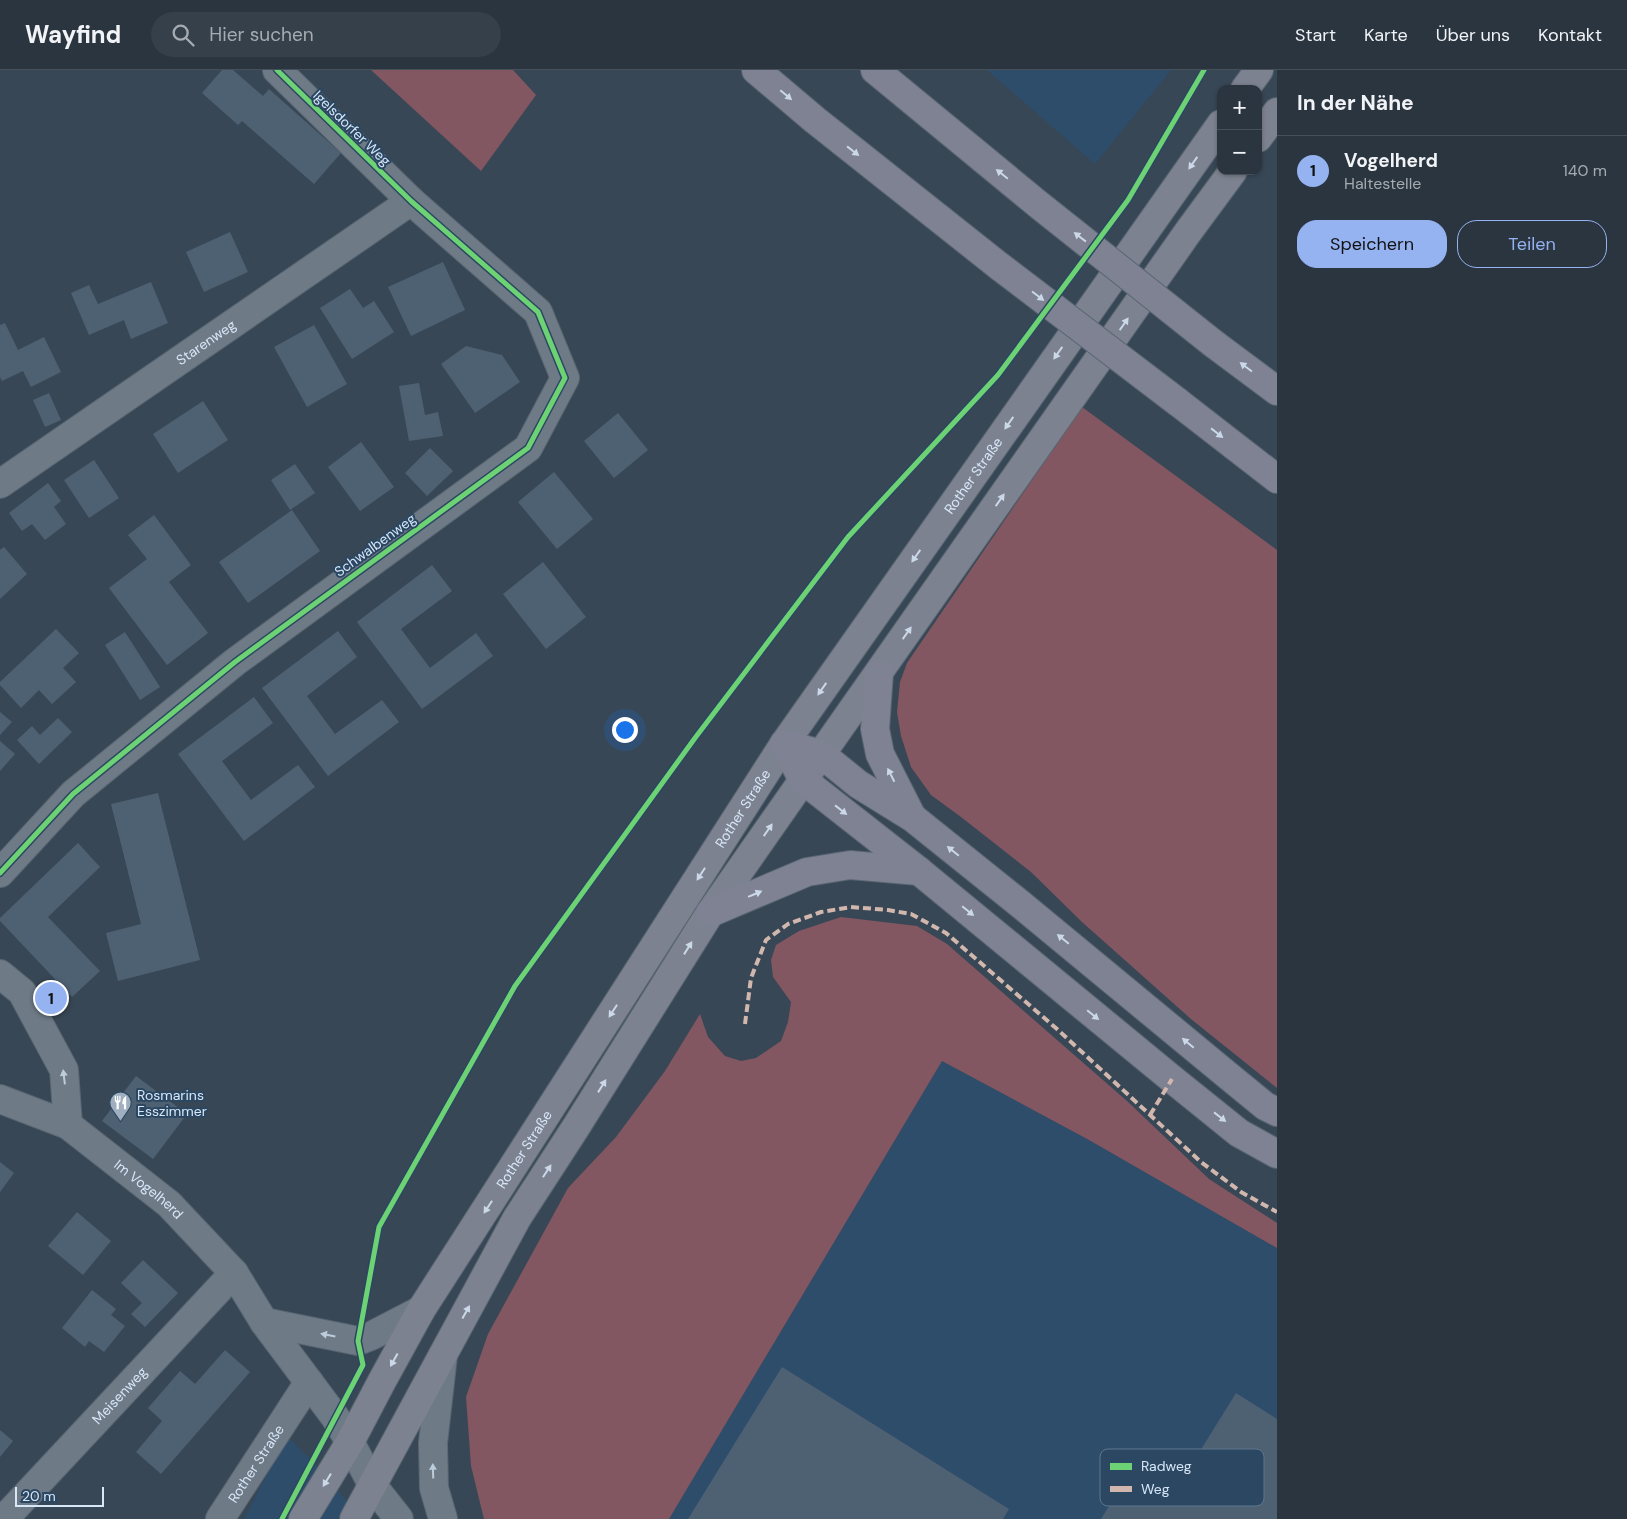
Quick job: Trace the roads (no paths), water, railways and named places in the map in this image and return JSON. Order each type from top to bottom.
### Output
[{"type":"highway","points":[[756,70],[815,120],[999,266],[1277,479]]},
{"type":"highway","points":[[875,70],[1039,205],[1214,344],[1277,391]]},
{"type":"highway","points":[[878,673],[875,729],[880,754],[913,818]]},
{"type":"highway","points":[[784,744],[821,754],[858,784],[913,818],[1239,1085],[1265,1106],[1277,1112]]},
{"type":"highway","points":[[784,744],[803,780],[919,871],[1224,1121],[1277,1154]]},
{"type":"highway","points":[[710,913],[807,872],[850,865],[919,871]]},
{"type":"main road","points":[[1249,85],[1259,70]]},
{"type":"main road","points":[[1262,133],[1277,112]]},
{"type":"main road","name":"Rother Straße","points":[[303,1519],[350,1442],[421,1310],[784,744],[1217,130]]},
{"type":"main road","points":[[354,1519],[517,1218],[710,913],[1230,175]]},
{"type":"street","name":"Igelsdorfer Weg","points":[[277,70],[411,201]]},
{"type":"street","name":"Starenweg","points":[[0,484],[411,201]]},
{"type":"street","name":"Schwalbenweg","points":[[0,873],[72,794],[235,662],[528,448],[565,378],[538,312],[411,201]]},
{"type":"street","points":[[0,974],[22,992],[64,1070],[68,1125]]},
{"type":"street","name":"Im Vogelherd","points":[[0,1099],[68,1125],[169,1204],[234,1274],[264,1322],[309,1382],[350,1442],[373,1486],[399,1519]]},
{"type":"street","name":"Meisenweg","points":[[4,1519],[234,1274]]},
{"type":"street","points":[[264,1322],[358,1341],[421,1310]]},
{"type":"street","points":[[442,1355],[433,1443],[434,1488],[442,1519]]},
{"type":"street","name":"Rother Straße","points":[[220,1519],[309,1382]]},
{"type":"place","name":"Vogelherd","points":[[51,998]]},
{"type":"place","name":"Rosmarins Esszimmer","points":[[121,1122]]}]
